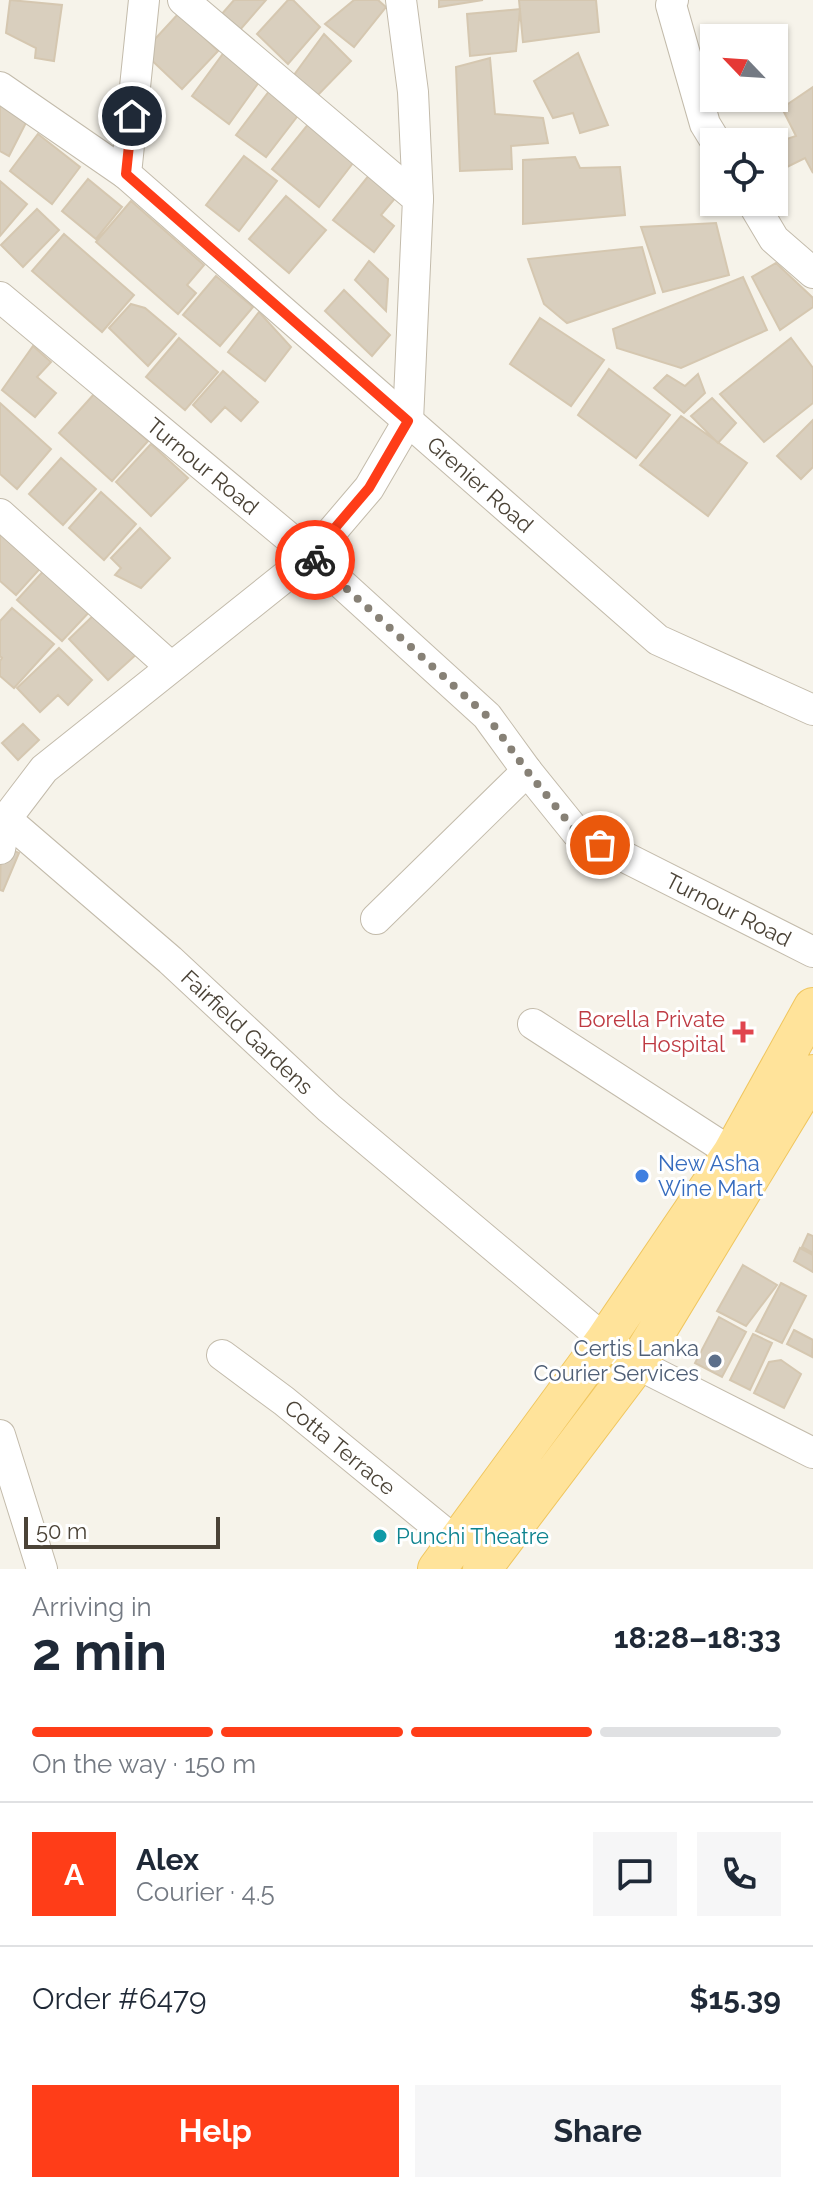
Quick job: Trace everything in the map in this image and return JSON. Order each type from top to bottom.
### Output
[{"type":"main road","points":[[447,1556],[605,1340],[732,1153],[813,1007]]},
{"type":"main road","points":[[482,1569],[637,1364],[813,1074]]},
{"type":"street","points":[[126,174],[144,0]]},
{"type":"street","points":[[183,0],[418,199]]},
{"type":"street","points":[[0,849],[6,819],[44,769],[311,556],[369,488],[408,421],[418,199],[413,92],[401,0]]},
{"type":"street","points":[[673,0],[671,5],[707,128]]},
{"type":"street","name":"Grenier Road","points":[[0,87],[126,174],[658,640],[813,710]]},
{"type":"street","points":[[760,216],[774,239],[813,273]]},
{"type":"street","name":"Turnour Road","points":[[0,297],[311,556],[487,716],[577,833],[813,952]]},
{"type":"street","points":[[0,514],[171,667]]},
{"type":"street","points":[[376,919],[527,771]]},
{"type":"street","name":"Fairfield Gardens","points":[[6,819],[170,960],[329,1108],[605,1340],[637,1364],[813,1453]]},
{"type":"street","points":[[533,1024],[732,1153]]},
{"type":"street","name":"Cotta Terrace","points":[[222,1355],[284,1401],[447,1556]]},
{"type":"street","points":[[0,1435],[42,1569]]},
{"type":"building","points":[[10,0],[62,5],[54,61],[35,58],[36,48],[6,33]]},
{"type":"building","points":[[234,0],[266,0],[239,31],[221,15]]},
{"type":"building","points":[[288,0],[293,0],[320,27],[288,64],[257,34]]},
{"type":"building","points":[[354,0],[378,0],[386,7],[354,47],[325,24]]},
{"type":"building","points":[[439,0],[483,0],[439,7]]},
{"type":"building","points":[[519,0],[596,0],[599,32],[523,42]]},
{"type":"building","points":[[520,9],[516,51],[470,56],[467,14]]},
{"type":"building","points":[[179,13],[218,51],[182,89],[143,52]]},
{"type":"building","points":[[324,34],[351,61],[315,98],[294,75]]},
{"type":"building","points":[[225,51],[262,78],[229,124],[192,96]]},
{"type":"building","points":[[578,53],[608,125],[580,133],[573,113],[553,118],[534,81]]},
{"type":"building","points":[[490,58],[495,114],[543,118],[548,143],[511,146],[512,169],[460,171],[456,67]]},
{"type":"building","points":[[273,86],[303,109],[266,157],[236,135]]},
{"type":"building","points":[[813,87],[813,173],[805,158],[788,166],[788,139],[796,136],[784,112],[788,112],[788,104]]},
{"type":"building","points":[[0,97],[31,113],[9,156],[0,151]]},
{"type":"building","points":[[314,117],[360,154],[319,207],[272,169]]},
{"type":"building","points":[[38,134],[80,167],[52,204],[10,171]]},
{"type":"building","points":[[244,156],[277,181],[239,231],[206,205]]},
{"type":"building","points":[[575,157],[580,168],[620,167],[625,215],[523,224],[523,160]]},
{"type":"building","points":[[370,174],[397,196],[381,215],[394,226],[374,252],[333,220]]},
{"type":"building","points":[[88,179],[122,207],[96,239],[62,211]]},
{"type":"building","points":[[0,181],[27,204],[0,236]]},
{"type":"building","points":[[286,196],[326,230],[289,273],[249,239]]},
{"type":"building","points":[[131,201],[204,265],[187,285],[196,293],[178,314],[96,242]]},
{"type":"building","points":[[37,209],[59,230],[23,267],[1,245]]},
{"type":"building","points":[[716,223],[729,275],[663,292],[641,227]]},
{"type":"building","points":[[64,234],[134,295],[102,332],[32,271]]},
{"type":"building","points":[[642,247],[655,293],[567,323],[544,304],[528,259]]},
{"type":"building","points":[[369,261],[388,279],[386,311],[355,280]]},
{"type":"building","points":[[776,263],[813,298],[813,307],[780,330],[752,277]]},
{"type":"building","points":[[216,276],[253,307],[220,346],[183,315]]},
{"type":"building","points":[[743,277],[767,330],[681,368],[617,348],[613,329]]},
{"type":"building","points":[[344,290],[390,335],[372,356],[325,311]]},
{"type":"building","points":[[131,304],[145,308],[176,334],[148,366],[109,328]]},
{"type":"building","points":[[259,312],[291,347],[265,381],[228,352]]},
{"type":"building","points":[[540,318],[604,360],[571,406],[510,364]]},
{"type":"building","points":[[179,338],[218,372],[185,410],[146,377]]},
{"type":"building","points":[[791,338],[813,368],[813,403],[764,442],[720,394]]},
{"type":"building","points":[[33,346],[51,362],[37,377],[56,393],[35,417],[2,390]]},
{"type":"building","points":[[609,369],[670,415],[636,458],[578,415]]},
{"type":"building","points":[[223,371],[258,402],[241,421],[225,407],[211,422],[193,405]]},
{"type":"building","points":[[698,374],[705,393],[684,413],[654,388],[667,375],[685,386]]},
{"type":"building","points":[[95,393],[148,441],[112,481],[59,433]]},
{"type":"building","points":[[712,398],[736,423],[718,443],[691,416]]},
{"type":"building","points":[[0,403],[51,449],[17,489],[0,474]]},
{"type":"building","points":[[681,416],[747,463],[708,516],[640,465]]},
{"type":"building","points":[[813,420],[813,467],[801,479],[777,456]]},
{"type":"building","points":[[151,444],[188,478],[151,516],[116,482]]},
{"type":"building","points":[[61,458],[96,489],[63,525],[29,494]]},
{"type":"building","points":[[101,492],[136,524],[104,560],[69,528]]},
{"type":"building","points":[[140,528],[170,558],[141,588],[115,575],[121,568],[111,558]]},
{"type":"building","points":[[0,529],[46,562],[16,595],[0,581]]},
{"type":"building","points":[[48,566],[93,608],[62,641],[17,600]]},
{"type":"building","points":[[12,608],[54,644],[14,688],[0,676],[0,621]]},
{"type":"building","points":[[99,610],[139,652],[108,680],[69,639]]},
{"type":"building","points":[[59,648],[92,680],[68,705],[58,695],[40,712],[17,688]]},
{"type":"building","points":[[23,724],[39,740],[18,760],[2,743]]},
{"type":"building","points":[[1,845],[19,853],[3,891],[0,890]]},
{"type":"building","points":[[808,1234],[813,1236],[813,1253],[802,1247]]},
{"type":"building","points":[[800,1248],[813,1255],[813,1272],[794,1261]]},
{"type":"building","points":[[743,1265],[777,1285],[746,1326],[717,1311]]},
{"type":"building","points":[[781,1283],[806,1296],[782,1343],[756,1331]]},
{"type":"building","points":[[719,1317],[746,1332],[722,1377],[695,1363]]},
{"type":"building","points":[[794,1330],[813,1340],[812,1357],[787,1344]]},
{"type":"building","points":[[753,1334],[772,1343],[750,1390],[730,1380]]},
{"type":"building","points":[[781,1360],[801,1374],[784,1408],[754,1393],[769,1362]]},
{"type":"way so far","points":[[315,560],[487,716],[577,833],[600,845]]},
{"type":"place","name":"Borella Private Hospital","points":[[743,1032]]},
{"type":"place","name":"New Asha Wine Mart","points":[[642,1176]]},
{"type":"place","name":"Certis Lanka Courier Services","points":[[715,1361]]},
{"type":"place","name":"Punchi Theatre","points":[[380,1536]]},
{"type":"route","points":[[132,116],[126,174],[408,421],[369,488],[311,556],[315,560]]}]
